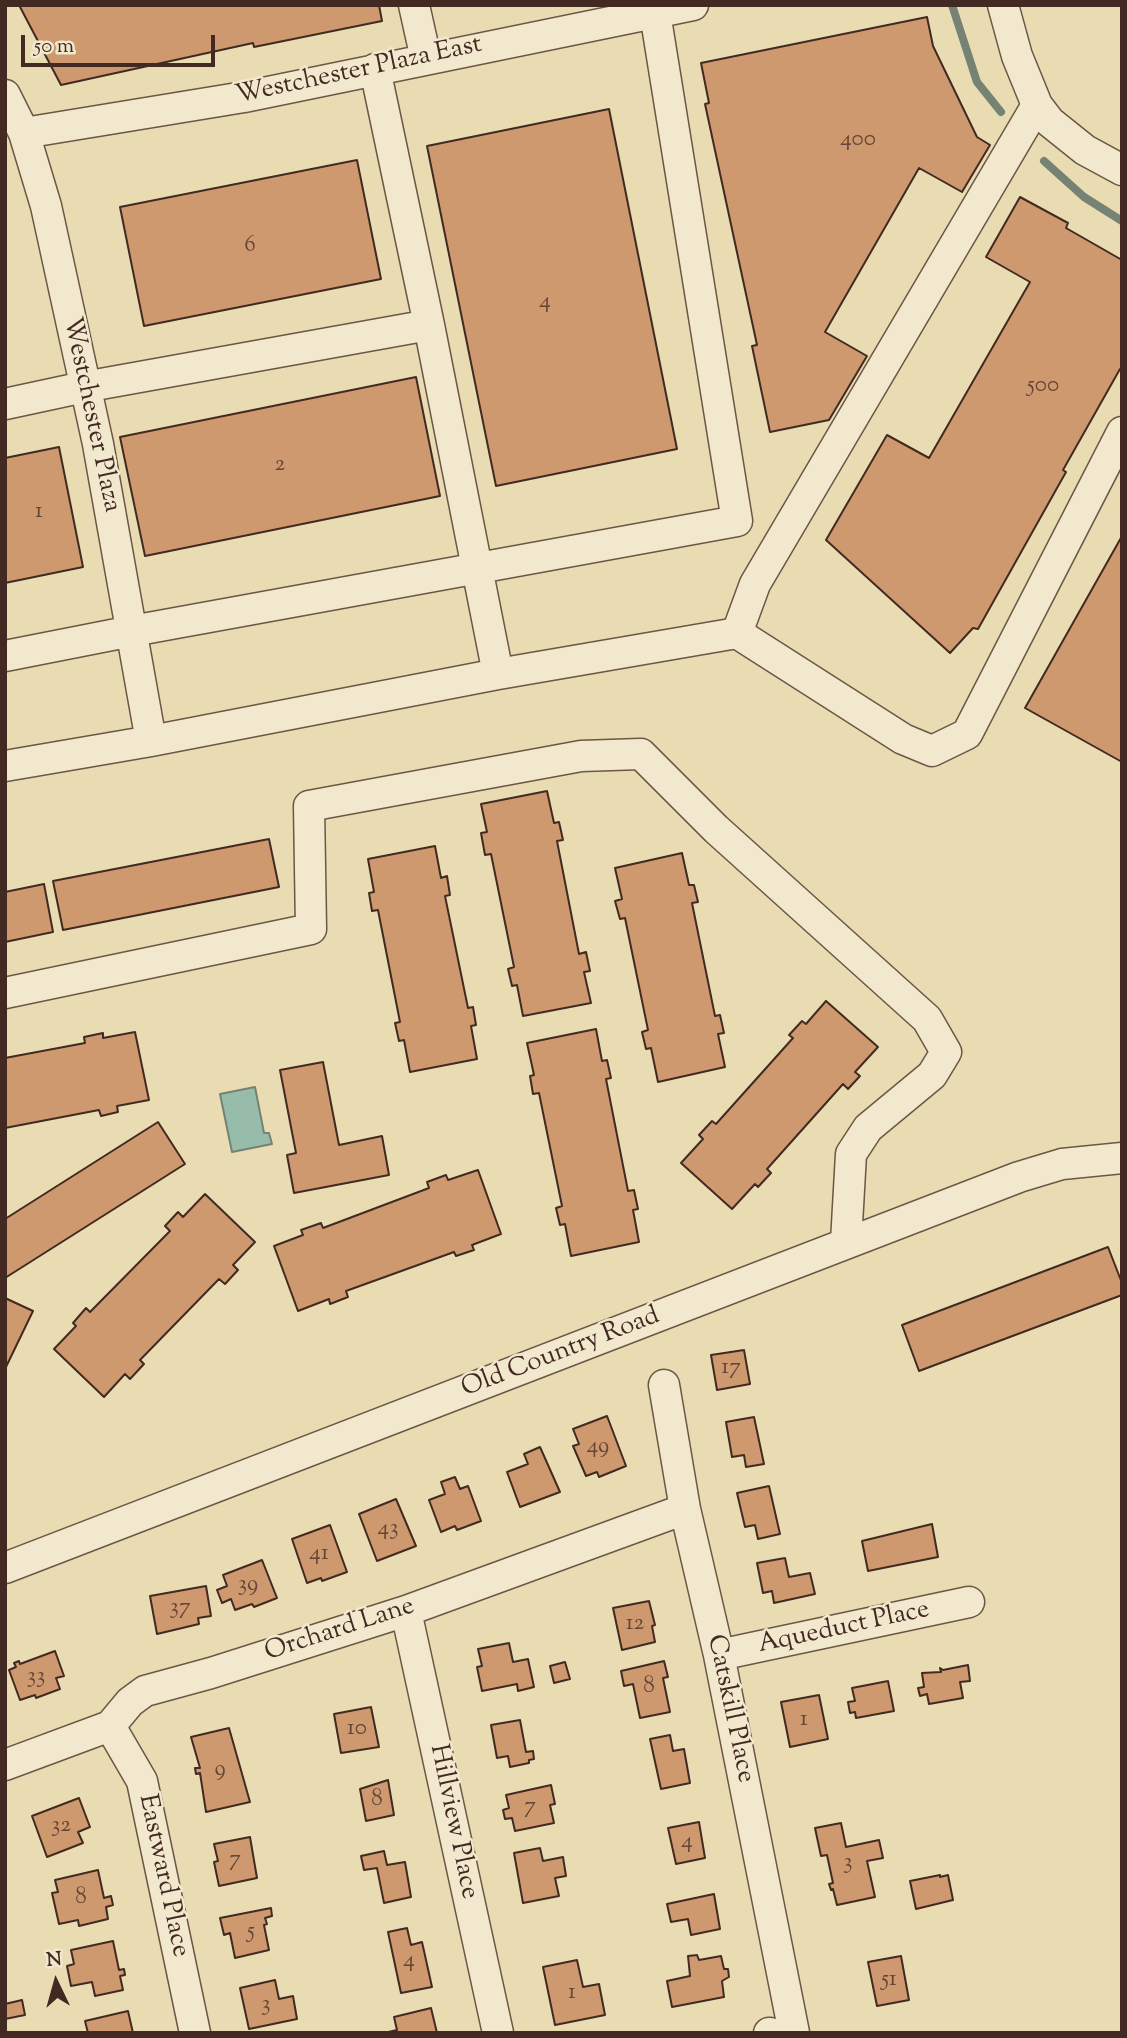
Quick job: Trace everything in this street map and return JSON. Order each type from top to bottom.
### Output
[{"type":"street","points":[[414,5],[426,58]]},
{"type":"street","name":"Westchester Plaza East","points":[[24,133],[244,97],[693,5]]},
{"type":"street","points":[[1003,5],[1017,56],[1037,104],[1050,122],[1085,150],[1122,170]]},
{"type":"street","points":[[5,656],[737,521],[655,13]]},
{"type":"street","points":[[375,69],[498,674]]},
{"type":"street","name":"Westchester Plaza","points":[[6,97],[24,133],[46,206],[84,387],[99,444],[151,741]]},
{"type":"street","points":[[737,634],[755,584],[1037,104]]},
{"type":"street","points":[[5,404],[84,387],[429,325]]},
{"type":"street","points":[[5,766],[151,741],[498,674],[737,634],[903,739],[932,751],[967,734],[1122,432]]},
{"type":"street","points":[[5,993],[311,929],[309,806],[581,756],[640,754],[716,829],[927,1019],[946,1052],[932,1075],[868,1128],[851,1154],[846,1242]]},
{"type":"street","name":"Old Country Road","points":[[5,1568],[1019,1177],[1062,1164],[1122,1158]]},
{"type":"street","name":"Catskill Place","points":[[664,1385],[685,1509],[719,1655],[794,2033]]},
{"type":"street","name":"Orchard Lane","points":[[5,1765],[110,1726],[130,1702],[145,1691],[211,1673],[406,1611],[685,1509]]},
{"type":"street","name":"Aqueduct Place","points":[[719,1655],[969,1602]]},
{"type":"street","name":"Hillview Place","points":[[406,1611],[498,2033]]},
{"type":"street","name":"Eastward Place","points":[[110,1726],[142,1781],[195,2033]]},
{"type":"shaded area","points":[[255,1087],[264,1133],[269,1133],[272,1144],[232,1152],[220,1094]]},
{"type":"building","points":[[19,5],[379,5],[382,21],[254,47],[253,43],[61,85]]},
{"type":"building","points":[[927,17],[933,46],[977,137],[990,145],[962,192],[919,168],[825,332],[867,356],[829,420],[770,432],[752,346],[757,345],[705,104],[709,103],[701,63]]},
{"type":"building","points":[[609,109],[677,449],[496,486],[427,146]]},
{"type":"building","points":[[357,160],[381,279],[144,326],[120,207]]},
{"type":"building","points":[[1020,197],[1068,223],[1066,228],[1122,260],[1122,370],[1120,369],[1063,470],[1066,472],[978,629],[973,628],[950,653],[826,540],[887,435],[929,458],[1030,282],[986,257]]},
{"type":"building","points":[[416,377],[440,496],[145,556],[120,437]]},
{"type":"building","points":[[59,447],[83,567],[5,583],[5,458]]},
{"type":"building","points":[[1122,536],[1122,762],[1025,708]]},
{"type":"building","points":[[547,791],[554,823],[559,822],[563,840],[557,841],[579,954],[586,952],[590,971],[584,972],[591,1003],[523,1016],[517,985],[512,986],[508,969],[514,967],[491,854],[485,855],[481,833],[487,832],[481,804]]},
{"type":"building","points":[[269,839],[279,887],[63,930],[53,881]]},
{"type":"building","points":[[435,846],[441,878],[447,876],[450,895],[445,896],[468,1008],[473,1007],[476,1025],[471,1026],[477,1059],[410,1072],[404,1040],[399,1041],[395,1023],[400,1022],[378,910],[372,911],[369,893],[374,892],[368,859]]},
{"type":"building","points":[[682,853],[689,885],[694,885],[698,902],[692,903],[715,1016],[720,1015],[724,1033],[718,1034],[725,1067],[658,1082],[651,1048],[646,1049],[642,1032],[648,1030],[625,918],[620,919],[615,901],[622,899],[615,868]]},
{"type":"building","points":[[44,884],[53,932],[5,942],[5,892]]},
{"type":"building","points":[[826,1001],[878,1047],[855,1072],[860,1076],[848,1089],[843,1084],[767,1169],[771,1173],[758,1187],[755,1184],[732,1209],[681,1163],[703,1139],[699,1135],[712,1121],[716,1124],[793,1038],[789,1035],[802,1021],[806,1024]]},
{"type":"building","points":[[596,1029],[602,1061],[607,1060],[611,1078],[606,1079],[628,1191],[634,1190],[638,1209],[633,1210],[639,1242],[571,1256],[565,1224],[560,1225],[556,1208],[562,1206],[539,1093],[533,1094],[530,1076],[534,1075],[527,1043]]},
{"type":"building","points":[[135,1032],[149,1100],[117,1106],[118,1112],[101,1116],[99,1110],[5,1128],[5,1058],[85,1043],[84,1037],[103,1033],[103,1038]]},
{"type":"building","points":[[323,1062],[339,1145],[382,1136],[389,1175],[294,1193],[287,1155],[296,1153],[280,1070]]},
{"type":"building","points":[[158,1122],[185,1164],[5,1278],[5,1219]]},
{"type":"building","points":[[478,1170],[501,1234],[472,1245],[474,1250],[456,1256],[454,1252],[346,1291],[348,1297],[330,1304],[329,1299],[298,1311],[274,1246],[303,1235],[301,1230],[321,1223],[323,1228],[429,1188],[427,1182],[446,1175],[448,1180]]},
{"type":"building","points":[[205,1194],[255,1242],[233,1265],[238,1270],[225,1284],[219,1279],[140,1360],[144,1364],[130,1379],[125,1374],[104,1397],[54,1349],[76,1326],[73,1323],[86,1308],[90,1312],[170,1231],[165,1226],[178,1212],[183,1217]]},
{"type":"building","points":[[1108,1247],[1122,1283],[1122,1295],[919,1371],[902,1325]]},
{"type":"building","points":[[5,1298],[33,1311],[5,1369]]},
{"type":"building","points":[[744,1350],[750,1384],[717,1390],[711,1355]]},
{"type":"building","points":[[607,1416],[626,1466],[599,1477],[597,1472],[586,1476],[573,1446],[579,1444],[573,1429]]},
{"type":"building","points":[[754,1417],[764,1464],[746,1467],[744,1455],[732,1457],[726,1422]]},
{"type":"building","points":[[540,1447],[560,1492],[520,1507],[507,1472],[528,1464],[524,1454]]},
{"type":"building","points":[[455,1477],[460,1489],[468,1486],[481,1521],[457,1530],[455,1526],[441,1532],[429,1500],[445,1494],[441,1482]]},
{"type":"building","points":[[769,1486],[780,1534],[758,1539],[755,1525],[745,1527],[737,1493]]},
{"type":"building","points":[[396,1499],[416,1546],[377,1561],[359,1514]]},
{"type":"building","points":[[932,1524],[938,1557],[868,1571],[862,1541]]},
{"type":"building","points":[[330,1525],[347,1572],[307,1583],[292,1539]]},
{"type":"building","points":[[785,1558],[789,1577],[810,1573],[815,1594],[774,1603],[772,1591],[763,1593],[757,1563]]},
{"type":"building","points":[[262,1560],[277,1598],[254,1607],[252,1604],[235,1610],[231,1599],[222,1603],[217,1590],[227,1586],[223,1575]]},
{"type":"building","points":[[206,1586],[211,1616],[198,1618],[199,1624],[157,1634],[150,1596]]},
{"type":"building","points":[[649,1601],[655,1625],[652,1626],[655,1642],[622,1650],[613,1608]]},
{"type":"building","points":[[509,1643],[513,1662],[528,1659],[534,1687],[518,1691],[517,1684],[482,1691],[477,1667],[482,1666],[478,1649]]},
{"type":"building","points":[[55,1651],[64,1676],[56,1678],[60,1689],[36,1698],[35,1695],[20,1700],[9,1670],[16,1667],[14,1663],[19,1661],[20,1664]]},
{"type":"building","points":[[664,1661],[668,1677],[663,1678],[670,1712],[640,1718],[633,1684],[624,1686],[621,1671]]},
{"type":"building","points":[[565,1662],[570,1679],[554,1683],[550,1666]]},
{"type":"building","points":[[968,1665],[970,1681],[960,1682],[963,1698],[929,1704],[927,1694],[920,1696],[918,1688],[924,1687],[922,1673],[941,1672],[940,1668],[943,1670]]},
{"type":"building","points":[[888,1681],[894,1711],[856,1718],[855,1712],[850,1713],[848,1702],[855,1701],[852,1688]]},
{"type":"building","points":[[819,1695],[828,1739],[790,1747],[781,1702]]},
{"type":"building","points":[[371,1707],[379,1747],[341,1753],[334,1714]]},
{"type":"building","points":[[520,1720],[526,1752],[533,1751],[534,1759],[529,1760],[529,1763],[510,1767],[508,1756],[497,1758],[491,1725]]},
{"type":"building","points":[[229,1728],[250,1802],[206,1812],[200,1773],[196,1774],[195,1768],[200,1768],[191,1737]]},
{"type":"building","points":[[670,1735],[673,1751],[684,1749],[690,1783],[661,1789],[650,1739]]},
{"type":"building","points":[[388,1780],[394,1815],[366,1821],[360,1789]]},
{"type":"building","points":[[551,1785],[555,1804],[550,1805],[554,1823],[515,1831],[512,1818],[505,1819],[503,1810],[509,1808],[506,1795]]},
{"type":"building","points":[[79,1798],[90,1827],[78,1832],[83,1843],[47,1857],[32,1816]]},
{"type":"building","points":[[699,1822],[705,1858],[676,1864],[668,1828]]},
{"type":"building","points":[[841,1823],[846,1847],[879,1840],[883,1858],[867,1861],[875,1897],[837,1905],[829,1884],[833,1883],[827,1855],[821,1856],[815,1828]]},
{"type":"building","points":[[250,1837],[257,1878],[219,1886],[214,1862],[218,1861],[214,1844]]},
{"type":"building","points":[[540,1848],[543,1861],[563,1857],[566,1876],[555,1878],[559,1896],[523,1903],[514,1853]]},
{"type":"building","points":[[384,1851],[387,1865],[405,1862],[411,1897],[384,1903],[377,1868],[364,1870],[361,1856]]},
{"type":"building","points":[[98,1870],[104,1898],[111,1896],[113,1905],[106,1907],[108,1919],[79,1926],[78,1920],[59,1924],[52,1893],[58,1892],[55,1880]]},
{"type":"building","points":[[948,1875],[953,1900],[916,1909],[910,1881]]},
{"type":"building","points":[[714,1894],[720,1929],[691,1935],[688,1919],[671,1922],[667,1904]]},
{"type":"building","points":[[271,1908],[272,1916],[265,1918],[267,1924],[264,1925],[269,1950],[235,1958],[230,1933],[224,1935],[220,1918]]},
{"type":"building","points":[[407,1928],[411,1945],[422,1942],[432,1987],[401,1993],[388,1932]]},
{"type":"building","points":[[113,1941],[119,1970],[124,1969],[125,1975],[120,1976],[123,1990],[95,1996],[92,1982],[71,1986],[67,1966],[74,1964],[71,1950]]},
{"type":"building","points":[[697,1955],[699,1960],[721,1956],[729,1977],[722,1981],[724,1997],[672,2007],[667,1981],[690,1976],[688,1956]]},
{"type":"building","points":[[901,1956],[909,2000],[877,2006],[868,1962]]},
{"type":"building","points":[[577,1960],[583,1987],[599,1984],[605,2015],[555,2025],[543,1967]]},
{"type":"building","points":[[275,1980],[279,1999],[293,1996],[297,2019],[249,2029],[240,1988]]},
{"type":"building","points":[[22,2000],[25,2015],[5,2019],[5,2004]]},
{"type":"building","points":[[431,2008],[437,2033],[384,2033],[397,2030],[394,2017]]},
{"type":"building","points":[[128,2011],[133,2033],[88,2033],[85,2021]]},
{"type":"waterway","points":[[952,5],[977,82],[1001,112]]},
{"type":"waterway","points":[[1044,161],[1084,197],[1122,221]]}]
